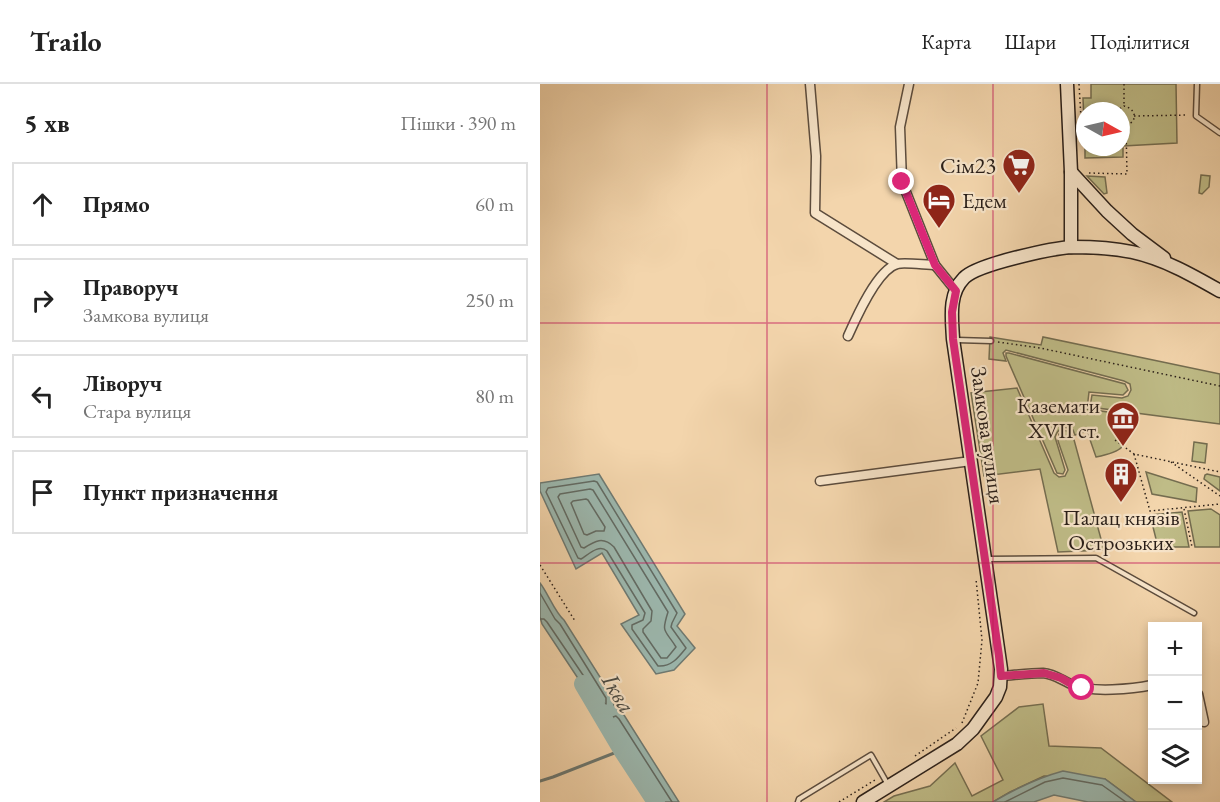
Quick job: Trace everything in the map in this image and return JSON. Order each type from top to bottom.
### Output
[{"type":"main road","points":[[1067,84],[1071,172],[1071,247]]},
{"type":"main road","points":[[1071,172],[1107,212],[1132,234],[1174,265],[1220,291]]},
{"type":"main road","points":[[956,291],[963,278],[983,267],[1021,256],[1071,247],[1130,251],[1174,265]]},
{"type":"main road","name":"Замкова вулиця","points":[[863,802],[886,781],[957,744],[973,729],[996,697],[1000,687],[999,656],[953,339],[952,312],[956,291]]},
{"type":"street","points":[[810,84],[816,156],[815,213],[897,264],[935,265]]},
{"type":"street","points":[[909,84],[900,127],[902,182],[935,265],[956,291]]},
{"type":"street","points":[[848,336],[870,292],[883,274],[897,264]]},
{"type":"street","points":[[820,481],[971,461]]},
{"type":"street","points":[[1001,676],[1044,673],[1082,688],[1112,689],[1148,686]]},
{"type":"street","points":[[1202,714],[1204,722]]},
{"type":"lane","points":[[1197,84],[1196,116],[1220,133]]},
{"type":"lane","points":[[953,339],[991,341]]},
{"type":"lane","points":[[985,559],[1096,558],[1194,613]]},
{"type":"lane","points":[[798,802],[799,799],[871,755],[886,781]]},
{"type":"path","points":[[1079,84],[1080,102]]},
{"type":"path","points":[[1124,84],[1124,102]]},
{"type":"path","points":[[1130,108],[1134,116],[1130,124]]},
{"type":"path","points":[[1134,116],[1196,116]]},
{"type":"path","points":[[1071,172],[1127,174],[1127,156]]},
{"type":"path","points":[[991,341],[1040,348],[1220,386]]},
{"type":"path","points":[[1115,440],[1134,454],[1220,472]]},
{"type":"path","points":[[1134,454],[1150,511],[1220,504]]},
{"type":"path","points":[[1170,461],[1220,496]]},
{"type":"path","points":[[1184,508],[1192,547]]},
{"type":"path","points":[[540,565],[575,621]]},
{"type":"path","points":[[911,759],[962,724],[978,683],[982,640],[975,571]]},
{"type":"path","points":[[839,802],[886,781]]},
{"type":"shaded area","points":[[1091,84],[1176,84],[1177,143],[1130,146],[1130,102],[1083,102],[1083,98],[1091,98]]},
{"type":"shaded area","points":[[1085,156],[1123,156],[1123,157],[1085,158]]},
{"type":"shaded area","points":[[1201,175],[1210,176],[1209,187],[1202,194],[1199,193]]},
{"type":"shaded area","points":[[1087,176],[1105,177],[1107,193],[1104,194]]},
{"type":"shaded area","points":[[990,337],[1041,345],[1043,337],[1220,374],[1220,424],[1090,407],[1092,395],[1122,398],[1128,396],[1131,390],[1130,384],[1006,350],[1003,353],[1006,361],[989,359]]},
{"type":"shaded area","points":[[1006,353],[1125,384],[1128,390],[1123,395],[1089,392],[1087,409],[1129,415],[1126,440],[1120,449],[1096,457],[1087,431],[1075,435],[1073,430],[1062,428],[1055,437],[1065,470],[1063,474],[1057,473]]},
{"type":"shaded area","points":[[1017,388],[1054,473],[1059,477],[1065,476],[1068,470],[1058,441],[1059,434],[1066,431],[1073,436],[1104,550],[1058,552],[1040,469],[984,476],[971,393]]},
{"type":"shaded area","points":[[1194,442],[1207,444],[1205,463],[1192,461]]},
{"type":"shaded area","points":[[1146,472],[1197,488],[1196,502],[1152,494]]},
{"type":"shaded area","points":[[1207,474],[1220,477],[1220,491],[1204,479]]},
{"type":"shaded area","points":[[1211,509],[1220,515],[1220,547],[1195,547],[1188,511]]},
{"type":"shaded area","points":[[1182,512],[1189,547],[1158,547],[1150,515]]},
{"type":"shaded area","points":[[1043,704],[1049,746],[1101,748],[1172,802],[1136,802],[1105,779],[1044,776],[993,802],[884,802],[894,796],[930,786],[955,763],[972,796],[1003,780],[981,736],[1019,707]]},
{"type":"water","points":[[599,474],[685,614],[677,626],[695,648],[674,670],[656,674],[621,624],[639,615],[602,553],[576,569],[540,491],[540,483]]},
{"type":"water","points":[[540,583],[612,696],[614,705],[624,715],[679,802],[656,802],[542,624]]},
{"type":"water","points":[[1063,771],[1105,779],[1136,802],[1088,802],[1054,795],[1034,802],[993,802],[1026,784]]},
{"type":"waterway","name":"Іква","points":[[583,684],[656,802]]},
{"type":"waterway","points":[[540,781],[622,750]]},
{"type":"place","name":"Сім23","points":[[1019,194]]},
{"type":"place","name":"Едем","points":[[939,229]]},
{"type":"place","name":"Каземати XVII ст.","points":[[1123,447]]},
{"type":"place","name":"Палац князів Острозьких","points":[[1121,503]]},
{"type":"route","points":[[902,182],[935,265],[956,291],[952,312],[953,339],[1001,676],[1044,673],[1082,688]]}]
